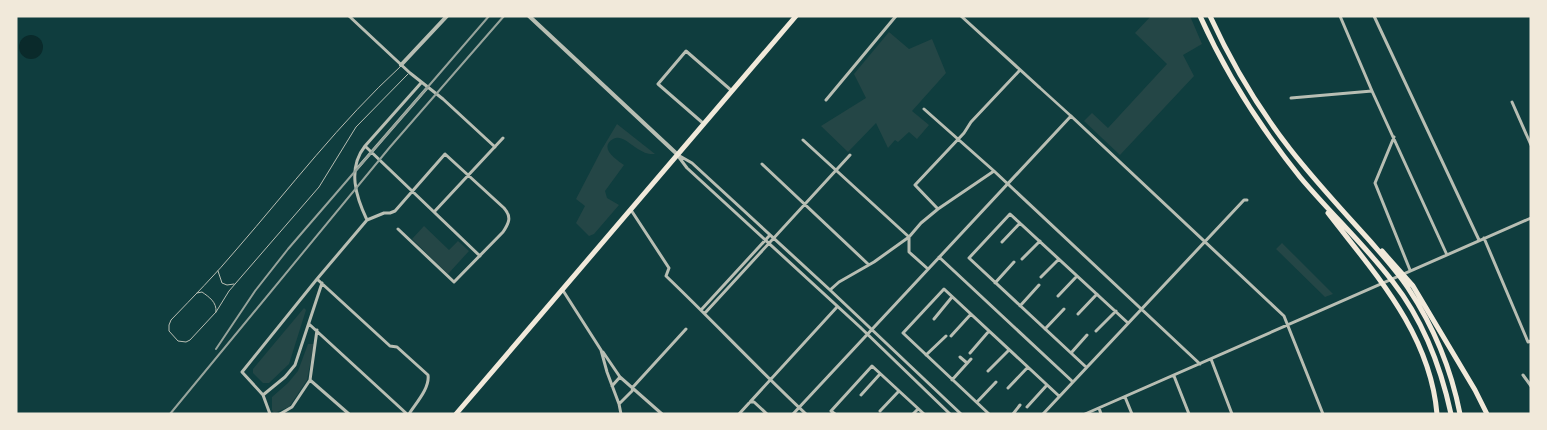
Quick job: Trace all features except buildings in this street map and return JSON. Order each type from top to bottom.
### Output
[{"type":"main road","points":[[456,414],[796,16]]},
{"type":"main road","points":[[1200,16],[1218,56],[1277,147],[1386,287],[1420,346],[1430,377],[1437,414]]},
{"type":"main road","points":[[1210,16],[1226,51],[1264,114],[1309,172],[1404,279],[1439,344],[1454,387],[1460,414]]},
{"type":"main road","points":[[1302,178],[1394,283],[1411,309],[1431,348],[1446,391],[1451,414]]},
{"type":"main road","points":[[1404,279],[1413,286],[1487,414]]},
{"type":"street","points":[[349,16],[401,65],[427,88],[443,99],[495,147]]},
{"type":"street","points":[[401,65],[447,16]]},
{"type":"street","points":[[529,16],[670,147],[687,168],[867,334],[950,414]]},
{"type":"street","points":[[826,100],[896,16]]},
{"type":"street","points":[[960,16],[1071,116],[1284,316],[1322,414]]},
{"type":"street","points":[[1340,16],[1372,91],[1447,254]]},
{"type":"street","points":[[1374,16],[1479,240]]},
{"type":"street","points":[[704,124],[658,84],[686,51],[732,91]]},
{"type":"street","points":[[938,209],[914,185],[1020,70]]},
{"type":"street","points":[[367,220],[354,185],[354,174],[358,157],[365,146],[422,83]]},
{"type":"street","points":[[354,174],[427,88]]},
{"type":"street","points":[[1291,98],[1372,91]]},
{"type":"street","points":[[1512,102],[1531,145]]},
{"type":"street","points":[[924,109],[994,171],[1200,364]]},
{"type":"street","points":[[793,414],[1071,116]]},
{"type":"street","points":[[1394,137],[1375,183],[1410,270]]},
{"type":"street","points":[[434,212],[503,138]]},
{"type":"street","points":[[803,140],[909,237],[910,252],[928,269]]},
{"type":"street","points":[[365,146],[480,256]]},
{"type":"street","points":[[270,414],[263,395],[242,372],[367,220],[384,212],[390,213],[394,211],[445,154],[504,208],[509,216],[509,222],[503,232],[454,282],[398,229]]},
{"type":"street","points":[[678,155],[689,160],[961,414]]},
{"type":"street","points":[[705,313],[771,237],[805,204],[850,155]]},
{"type":"street","points":[[762,164],[868,264]]},
{"type":"street","points":[[830,290],[839,282],[874,262],[909,237],[921,223],[938,209],[994,171]]},
{"type":"street","points":[[1043,414],[1244,200],[1247,200]]},
{"type":"street","points":[[631,210],[669,268],[666,276],[806,414]]},
{"type":"street","points":[[1086,367],[969,258],[1010,214],[1128,323]]},
{"type":"street","points":[[1085,414],[1530,219]]},
{"type":"street","points":[[1002,242],[1020,223]]},
{"type":"street","points":[[1484,238],[1530,341]]},
{"type":"street","points":[[1022,260],[1040,241]]},
{"type":"street","points":[[701,310],[767,242]]},
{"type":"street","points":[[939,257],[1073,382]]},
{"type":"street","points":[[1041,277],[1059,258]]},
{"type":"street","points":[[995,283],[1014,262]]},
{"type":"street","points":[[1058,296],[1078,276]]},
{"type":"street","points":[[309,324],[408,414],[426,387],[429,379],[428,375],[397,347],[390,346],[317,279]]},
{"type":"street","points":[[263,395],[286,377],[295,364],[322,283]]},
{"type":"street","points":[[1020,306],[1039,285]]},
{"type":"street","points":[[562,289],[620,377],[662,414]]},
{"type":"street","points":[[989,414],[903,333],[944,289],[1059,396]]},
{"type":"street","points":[[1078,314],[1097,294]]},
{"type":"street","points":[[934,319],[952,297]]},
{"type":"street","points":[[739,414],[838,307]]},
{"type":"street","points":[[1046,329],[1064,310]]},
{"type":"street","points":[[1096,332],[1098,326],[1116,312]]},
{"type":"street","points":[[951,336],[971,314]]},
{"type":"street","points":[[619,404],[686,329]]},
{"type":"street","points":[[280,414],[292,407],[310,380],[317,330]]},
{"type":"street","points":[[970,353],[990,331]]},
{"type":"street","points":[[1071,353],[1087,335]]},
{"type":"street","points":[[926,355],[946,336]]},
{"type":"street","points":[[601,350],[621,414]]},
{"type":"street","points":[[988,371],[1009,350]]},
{"type":"street","points":[[960,356],[967,363]]},
{"type":"street","points":[[952,380],[971,359]]},
{"type":"street","points":[[1211,360],[1232,414]]},
{"type":"street","points":[[835,414],[831,411],[872,366],[924,414]]},
{"type":"street","points":[[1008,388],[1028,367]]},
{"type":"street","points":[[861,395],[880,374]]},
{"type":"street","points":[[1523,375],[1531,386]]},
{"type":"street","points":[[1174,376],[1189,414]]},
{"type":"street","points":[[612,386],[620,377]]},
{"type":"street","points":[[310,380],[349,414]]},
{"type":"street","points":[[977,402],[996,382]]},
{"type":"street","points":[[1027,407],[1047,385]]},
{"type":"street","points":[[880,411],[899,391]]},
{"type":"street","points":[[1125,397],[1132,414]]},
{"type":"street","points":[[752,402],[767,414]]},
{"type":"street","points":[[1013,414],[1020,405]]},
{"type":"street","points":[[1099,408],[1101,414]]},
{"type":"street","points":[[913,414],[918,409]]},
{"type":"lane","points":[[401,65],[310,162],[218,270],[170,322],[168,328],[170,333],[178,340],[186,342],[216,312],[225,296],[319,187],[359,123],[410,73]]},
{"type":"lane","points":[[218,270],[222,283],[227,285],[235,284]]},
{"type":"lane","points":[[197,293],[202,292],[212,300],[216,305],[216,312]]},
{"type":"shaded area","points":[[1151,16],[1190,16],[1202,44],[1183,55],[1194,76],[1120,155],[1084,121],[1092,113],[1108,128],[1167,64],[1135,33]]},
{"type":"shaded area","points":[[889,32],[909,49],[932,39],[946,73],[912,111],[929,125],[917,139],[909,132],[898,142],[895,140],[888,148],[876,123],[848,152],[821,126],[866,98],[854,74]]},
{"type":"shaded area","points":[[31,35],[40,38],[43,47],[40,56],[31,59],[22,56],[19,47],[22,38]]},
{"type":"shaded area","points":[[617,124],[655,154],[643,152],[622,139],[613,139],[609,142],[607,146],[610,154],[624,165],[605,191],[607,198],[619,205],[594,234],[589,236],[576,223],[585,206],[576,199]]},
{"type":"shaded area","points":[[424,226],[449,250],[458,241],[469,251],[448,274],[412,239]]},
{"type":"shaded area","points":[[1282,243],[1333,294],[1325,297],[1276,249]]},
{"type":"shaded area","points":[[304,308],[306,310],[289,364],[269,383],[263,383],[253,373],[253,369]]},
{"type":"shaded area","points":[[308,344],[314,344],[307,380],[289,407],[274,413],[272,410],[272,397],[298,371]]},
{"type":"railway","points":[[216,349],[255,291],[288,249],[489,16]]},
{"type":"railway","points":[[170,414],[390,147],[504,16]]}]
